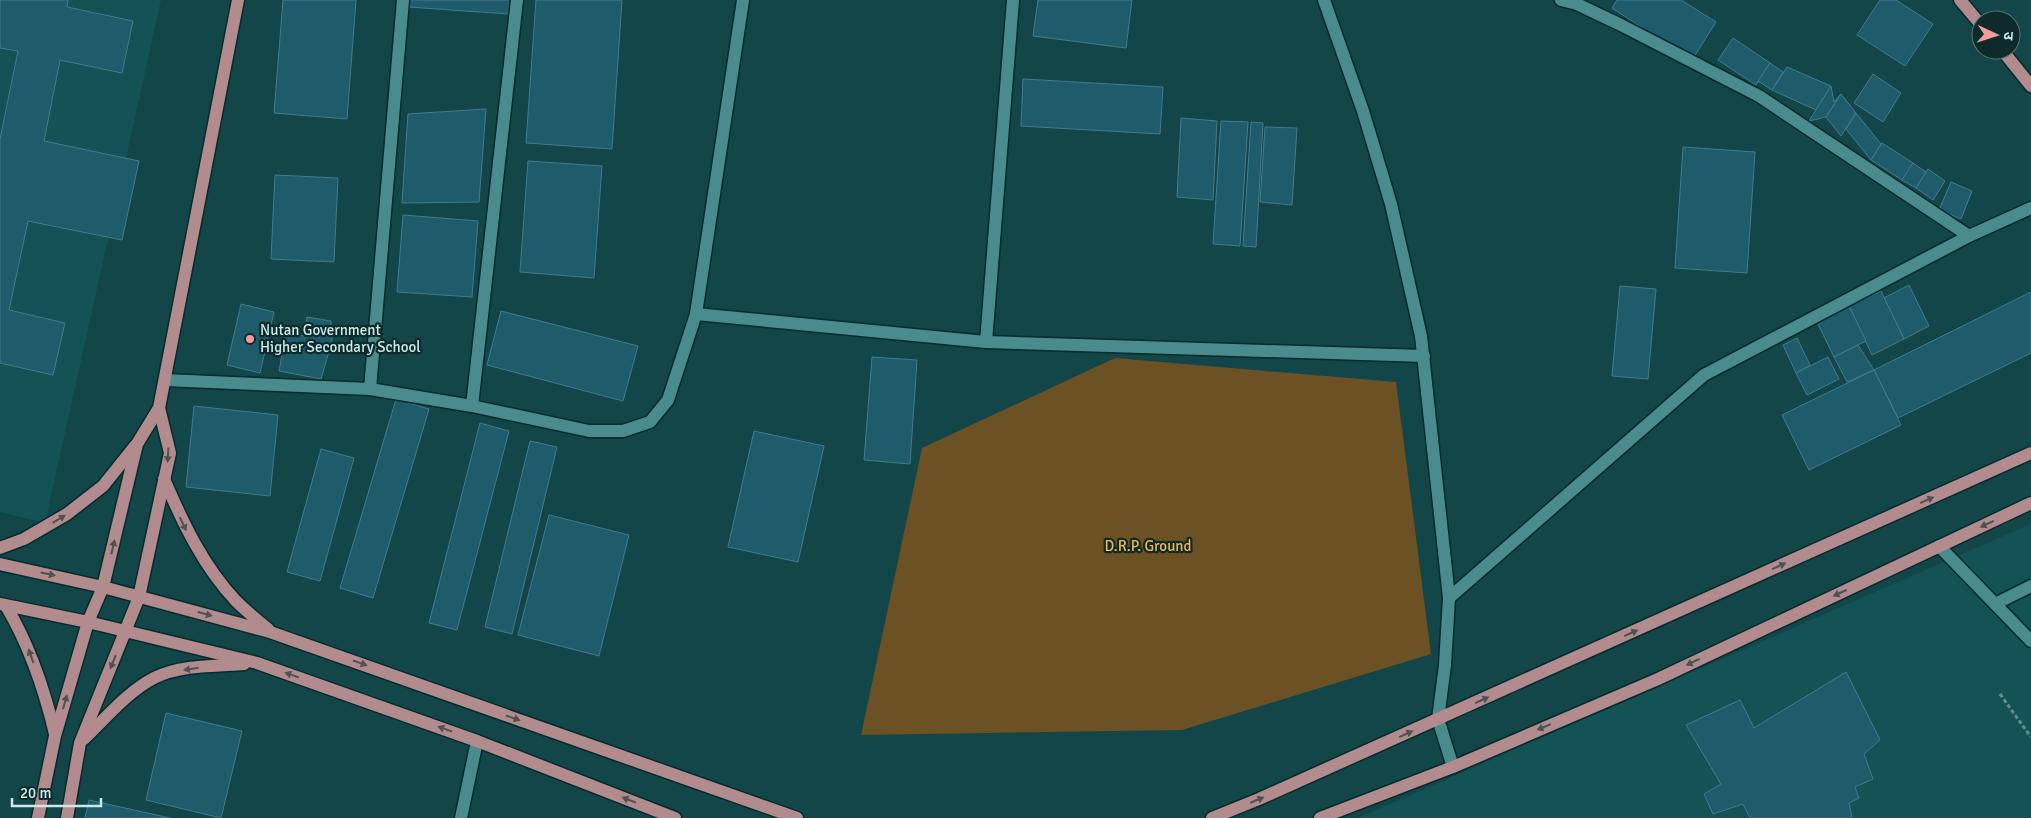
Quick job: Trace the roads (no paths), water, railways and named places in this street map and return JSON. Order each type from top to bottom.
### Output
[{"type":"main road","points":[[0,548],[24,539],[74,508],[103,486],[137,444],[159,408],[238,0]]},
{"type":"main road","points":[[1960,0],[1971,14]]},
{"type":"main road","points":[[2010,60],[2031,86]]},
{"type":"main road","points":[[67,818],[80,743],[140,597],[170,453],[159,408]]},
{"type":"main road","points":[[38,818],[55,736],[88,622],[104,587],[137,444]]},
{"type":"main road","points":[[1212,818],[1259,800],[2031,453]]},
{"type":"main road","points":[[164,479],[184,526],[207,564],[236,601],[270,632]]},
{"type":"main road","points":[[1320,818],[1453,766],[1658,679],[2031,503]]},
{"type":"main road","points":[[0,564],[104,587],[270,632],[796,818]]},
{"type":"main road","points":[[3,605],[88,622],[257,663],[477,741],[675,818]]},
{"type":"main road","points":[[3,605],[23,634],[47,701],[55,736]]},
{"type":"main road","points":[[80,743],[135,691],[154,678],[205,666],[257,663]]},
{"type":"lane","points":[[370,389],[403,0]]},
{"type":"lane","points":[[472,406],[517,0]]},
{"type":"lane","points":[[165,380],[370,389],[472,406],[589,431],[623,431],[650,422],[668,400],[696,314],[743,0]]},
{"type":"lane","points":[[986,342],[1013,0]]},
{"type":"lane","points":[[1324,0],[1363,111],[1391,204],[1412,292],[1424,356],[1450,598],[1445,665],[1438,720],[1453,766]]},
{"type":"lane","points":[[1561,0],[1577,4],[1621,25],[1759,96],[1969,236]]},
{"type":"lane","points":[[1450,598],[1704,375],[1969,236],[2031,208]]},
{"type":"lane","points":[[696,314],[986,342],[1424,356]]},
{"type":"lane","points":[[1939,546],[2031,641]]},
{"type":"lane","points":[[1995,604],[2031,586]]},
{"type":"lane","points":[[462,818],[477,741]]},
{"type":"place","name":"Nutan Government Higher Secondary School","points":[[250,339]]},
{"type":"park label","name":"D.R.P. Ground","points":[[1148,546]]}]
